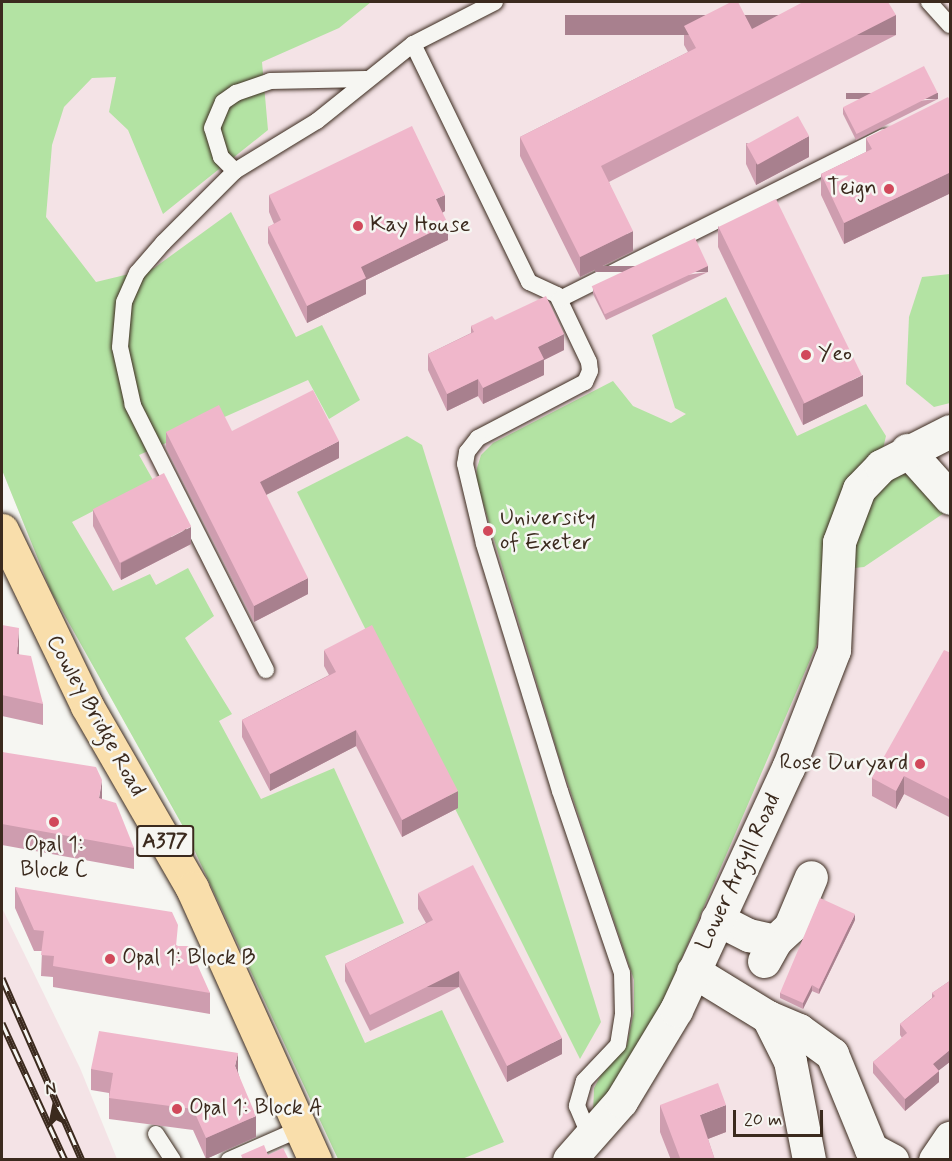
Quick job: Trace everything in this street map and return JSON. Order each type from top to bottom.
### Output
[{"type":"highway","name":"Cowley Bridge Road","points":[[2,530],[87,706],[192,888],[315,1160]]},
{"type":"street","name":"Lower Argyll Road","points":[[582,1151],[621,1101],[676,1010],[788,768],[834,650],[839,542],[849,511],[860,489],[881,466],[908,450],[951,431]]},
{"type":"street","points":[[908,450],[951,498]]},
{"type":"street","points":[[717,919],[749,935],[769,951],[790,927],[811,877]]},
{"type":"street","points":[[693,971],[768,1017],[799,1030],[832,1054],[871,1149],[892,1160]]},
{"type":"street","points":[[768,1017],[790,1061],[809,1160]]},
{"type":"street","points":[[935,1160],[951,1138]]},
{"type":"lane","points":[[266,670],[143,429],[123,369],[120,347],[124,302],[137,273],[235,171],[317,121],[366,79],[413,44],[495,2]]},
{"type":"lane","points":[[929,2],[951,25]]},
{"type":"lane","points":[[413,44],[529,282],[560,299],[589,362],[588,378],[478,438],[467,452],[465,464],[484,544],[560,791],[622,973],[623,1014],[618,1045],[584,1081],[577,1106],[582,1151]]},
{"type":"lane","points":[[235,171],[221,157],[212,128],[223,102],[236,93],[270,81],[366,79]]},
{"type":"lane","points":[[560,299],[901,129]]},
{"type":"lane","points":[[229,1160],[302,1128]]},
{"type":"lane","points":[[156,1134],[173,1160]]},
{"type":"shaded area","name":"University of Exeter","points":[[2,2],[950,2],[950,1159],[338,1159],[185,830],[51,591],[2,470]]},
{"type":"shaded area","points":[[2,908],[80,1068],[117,1159],[2,1159]]},
{"type":"green space","points":[[2,2],[371,2],[339,28],[262,62],[268,130],[163,214],[128,130],[109,112],[116,77],[92,78],[64,107],[52,145],[46,217],[96,282],[154,268],[231,212],[296,337],[322,325],[360,400],[329,419],[308,380],[139,455],[153,480],[72,522],[113,591],[150,574],[156,585],[188,568],[214,616],[185,638],[232,714],[219,721],[261,799],[334,768],[404,923],[325,956],[365,1043],[442,1010],[504,1142],[462,1159],[338,1159],[185,830],[51,591],[2,470]]},
{"type":"green space","points":[[950,274],[950,403],[934,407],[906,384],[909,317],[922,277]]},
{"type":"green space","points":[[726,297],[797,436],[866,404],[886,436],[882,453],[896,475],[921,473],[950,509],[864,567],[825,571],[817,644],[646,1041],[593,1114],[594,1088],[602,1073],[627,1045],[634,1011],[634,980],[559,757],[476,479],[477,468],[481,455],[493,443],[613,381],[633,406],[671,423],[686,414],[675,408],[652,335]]},
{"type":"green space","points":[[407,436],[422,445],[601,1022],[580,1059],[297,492]]},
{"type":"building","points":[[731,2],[738,2],[752,29],[803,2],[888,2],[896,15],[601,166],[633,231],[580,257],[520,137],[696,48],[684,26]]},
{"type":"building","points":[[924,66],[938,93],[857,134],[843,107]]},
{"type":"building","points":[[948,97],[951,102],[951,172],[844,223],[821,174],[872,149],[866,138]]},
{"type":"building","points":[[798,116],[809,136],[758,165],[746,145]]},
{"type":"building","name":"Kay House","points":[[412,126],[445,195],[436,199],[448,224],[361,267],[366,278],[307,306],[268,227],[281,220],[269,195]]},
{"type":"building","name":"Yeo","points":[[776,199],[862,375],[804,403],[718,227]]},
{"type":"building","points":[[695,238],[708,266],[605,314],[592,286]]},
{"type":"building","points":[[546,296],[564,334],[538,347],[544,359],[483,388],[478,379],[447,394],[428,354],[474,332],[471,326],[492,316],[495,320]]},
{"type":"building","points":[[313,390],[339,441],[260,482],[308,578],[254,606],[166,432],[219,405],[232,431]]},
{"type":"building","points":[[164,473],[191,526],[120,563],[93,509]]},
{"type":"building","points":[[2,625],[19,628],[17,654],[31,656],[43,704],[2,695]]},
{"type":"building","points":[[372,625],[458,791],[402,820],[356,730],[270,774],[242,720],[336,672],[324,650]]},
{"type":"building","points":[[944,650],[951,653],[951,800],[904,776],[896,791],[872,778]]},
{"type":"building","name":"Opal 1: Block C","points":[[2,752],[96,767],[102,780],[99,798],[116,803],[134,848],[2,824]]},
{"type":"building","points":[[473,865],[562,1038],[507,1066],[459,971],[370,1015],[345,964],[433,920],[418,893]]},
{"type":"building","name":"Opal 1: Block B","points":[[15,887],[172,912],[178,925],[176,946],[189,946],[210,993],[53,966],[54,956],[41,955],[44,931],[34,930]]},
{"type":"building","points":[[820,898],[855,914],[819,989],[812,985],[803,1003],[780,993]]},
{"type":"building","points":[[951,980],[951,1049],[933,1064],[939,1071],[905,1099],[873,1062],[907,1033],[900,1024],[935,996],[932,993]]},
{"type":"building","name":"Opal 1: Block A","points":[[99,1031],[238,1053],[235,1066],[256,1116],[206,1138],[193,1109],[109,1098],[113,1073],[91,1069]]},
{"type":"building","points":[[718,1083],[726,1105],[700,1115],[715,1160],[675,1160],[680,1158],[660,1105]]},
{"type":"building","points":[[264,1145],[268,1155],[283,1148],[289,1160],[243,1160],[241,1155]]},
{"type":"railway","points":[[2,978],[82,1160]]},
{"type":"railway","points":[[2,1023],[65,1160]]},
{"type":"place","name":"Teign","points":[[889,189]]},
{"type":"place","name":"Kay House","points":[[358,226]]},
{"type":"place","name":"Yeo","points":[[806,355]]},
{"type":"place","name":"University of Exeter","points":[[488,531]]},
{"type":"place","name":"Rose Duryard","points":[[920,764]]},
{"type":"place","name":"Opal 1: Block C","points":[[54,822]]},
{"type":"place","name":"Opal 1: Block B","points":[[110,959]]},
{"type":"place","name":"Opal 1: Block A","points":[[177,1109]]}]
